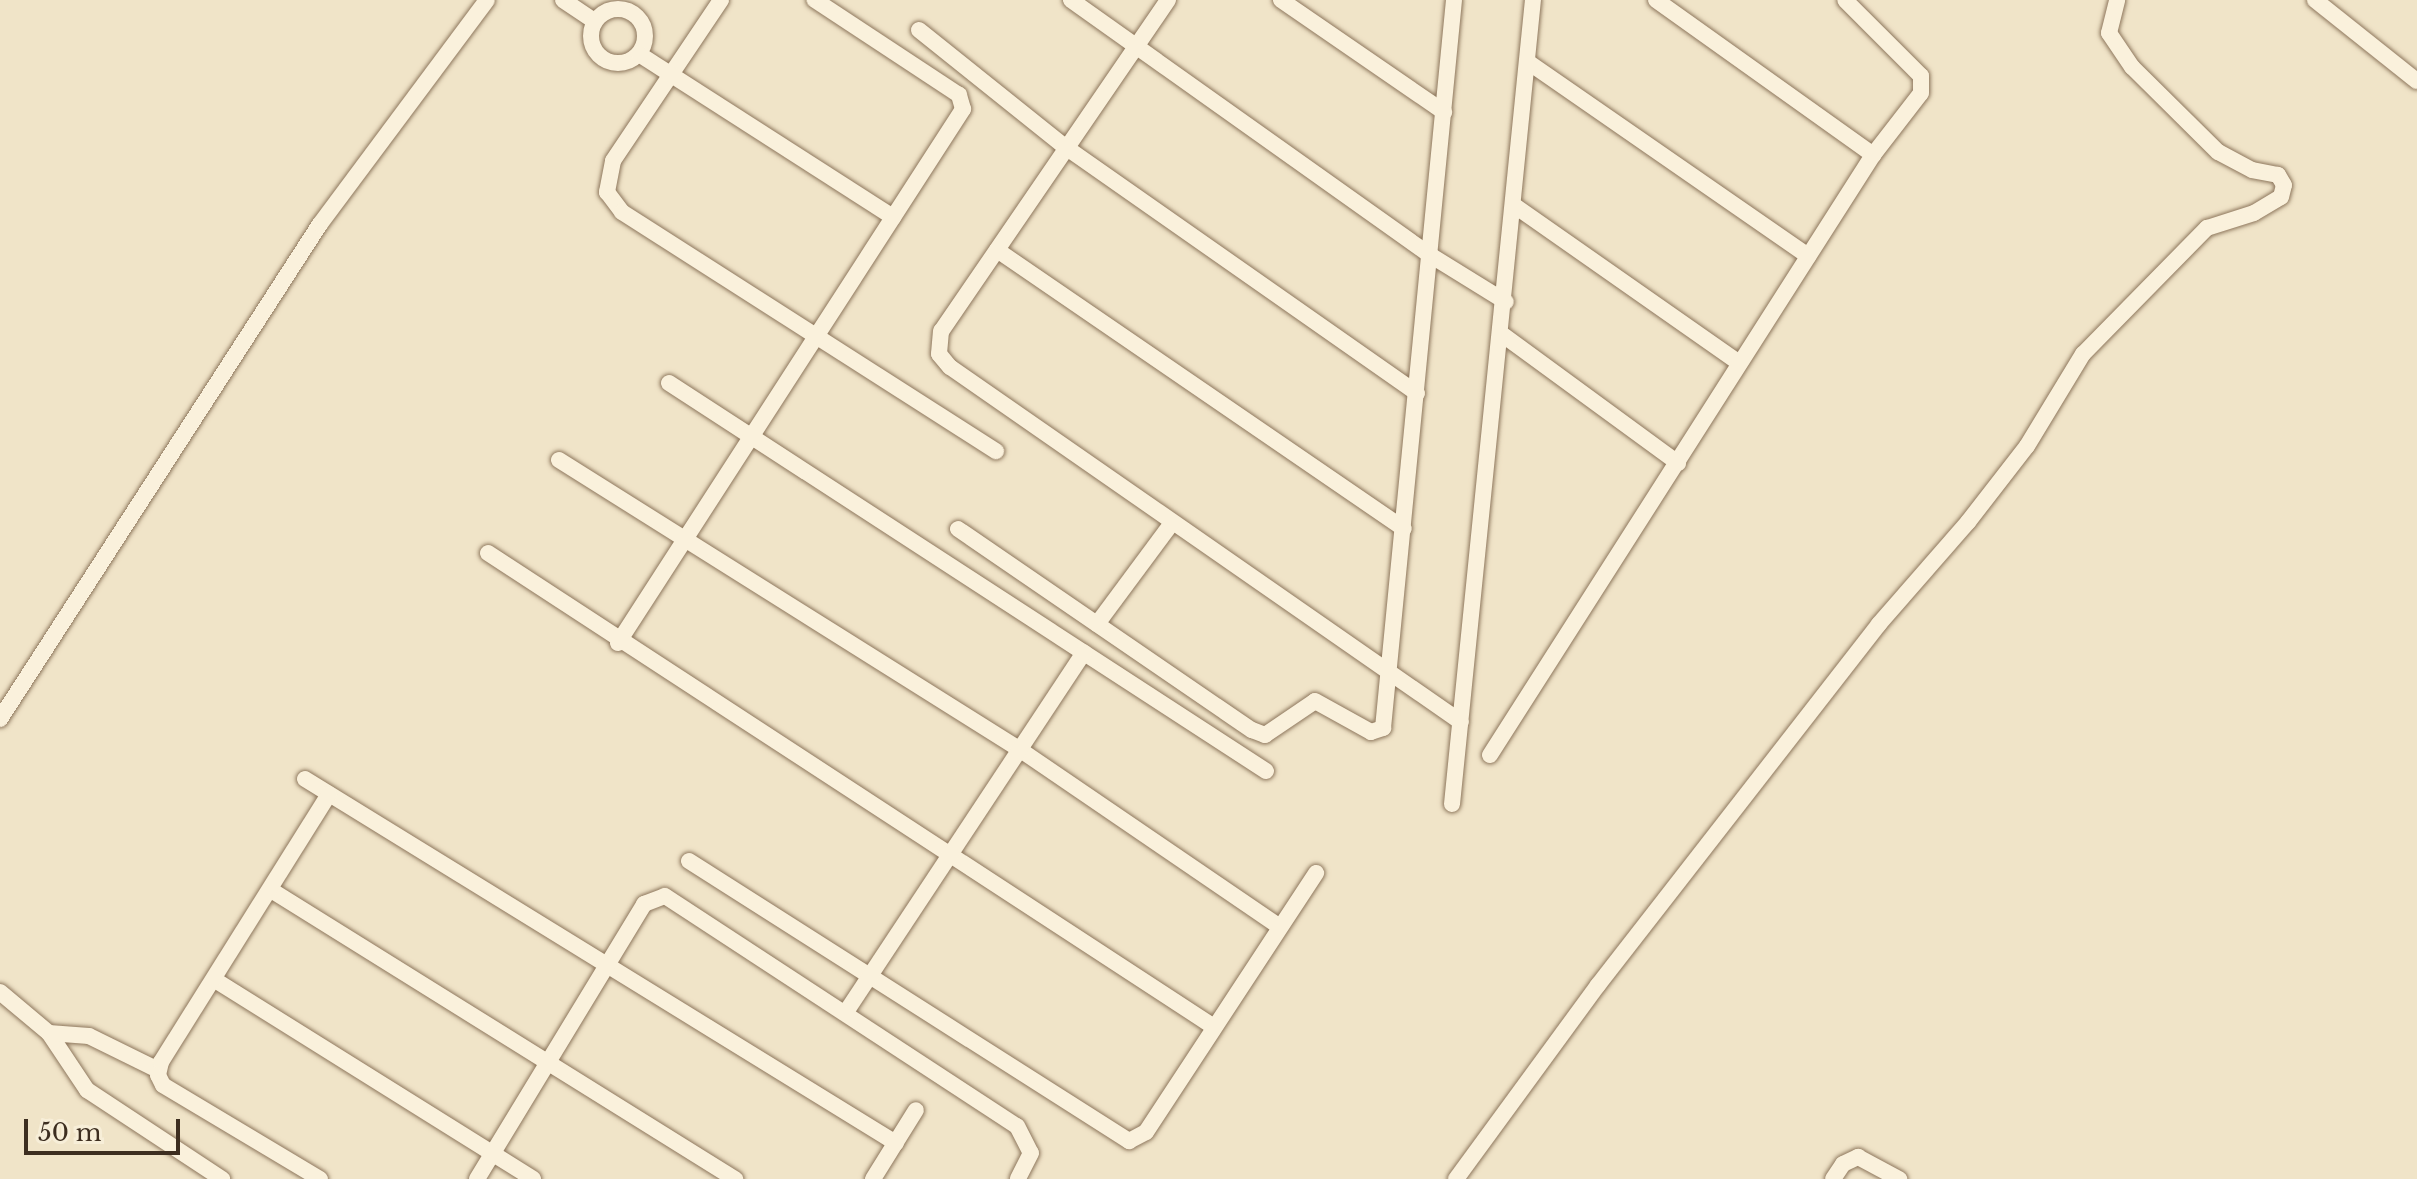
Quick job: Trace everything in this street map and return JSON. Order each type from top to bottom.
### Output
[{"type":"street","points":[[0,719],[320,224],[487,0]]},
{"type":"street","points":[[563,0],[594,21]]},
{"type":"street","points":[[721,0],[613,161],[607,192],[622,212],[996,451]]},
{"type":"street","points":[[618,643],[819,338],[964,102],[815,0]]},
{"type":"street","points":[[1071,0],[1135,49],[1430,255],[1506,302]]},
{"type":"street","points":[[1168,0],[1064,146],[941,331],[939,354],[950,367],[1461,722]]},
{"type":"street","points":[[1281,0],[1444,112]]},
{"type":"street","points":[[958,529],[1265,735],[1315,701],[1378,732],[1386,722],[1454,0]]},
{"type":"street","points":[[1452,804],[1503,335],[1533,0]]},
{"type":"street","points":[[1656,0],[1873,155]]},
{"type":"street","points":[[1490,755],[1873,155],[1921,93],[1923,82],[1845,0]]},
{"type":"street","points":[[1456,1179],[1598,985],[1879,624],[2027,446],[2083,354],[2207,228],[2254,213],[2281,197],[2284,185],[2278,175],[2252,170],[2218,152],[2132,67],[2109,33],[2117,0]]},
{"type":"street","points":[[2315,0],[2417,81]]},
{"type":"street","points":[[619,8],[637,17],[645,35],[639,54],[624,63],[598,56],[590,40],[594,21],[619,8]]},
{"type":"street","points":[[919,30],[1064,146],[1417,393]]},
{"type":"street","points":[[639,54],[893,217]]},
{"type":"street","points":[[1528,62],[1808,256]]},
{"type":"street","points":[[1515,206],[1739,363]]},
{"type":"street","points":[[997,250],[1404,529]]},
{"type":"street","points":[[1503,335],[1678,463]]},
{"type":"street","points":[[669,383],[1266,771]]},
{"type":"street","points":[[559,460],[1022,751],[1280,927]]},
{"type":"street","points":[[1097,624],[1172,523]]},
{"type":"street","points":[[488,553],[618,643],[1214,1027]]},
{"type":"street","points":[[846,1012],[1022,751],[1084,653]]},
{"type":"street","points":[[305,779],[896,1143]]},
{"type":"street","points":[[158,1070],[329,794]]},
{"type":"street","points":[[689,861],[1129,1141],[1146,1132],[1316,873]]},
{"type":"street","points":[[271,890],[735,1179]]},
{"type":"street","points":[[477,1179],[644,904],[665,896],[1017,1126],[1031,1153],[1018,1179]]},
{"type":"street","points":[[215,980],[533,1179]]},
{"type":"street","points":[[0,992],[49,1033],[87,1090],[222,1179]]},
{"type":"street","points":[[49,1033],[89,1036],[158,1070],[163,1085],[320,1179]]},
{"type":"street","points":[[873,1179],[916,1110]]},
{"type":"street","points":[[1833,1179],[1843,1164],[1858,1157],[1899,1179]]}]
